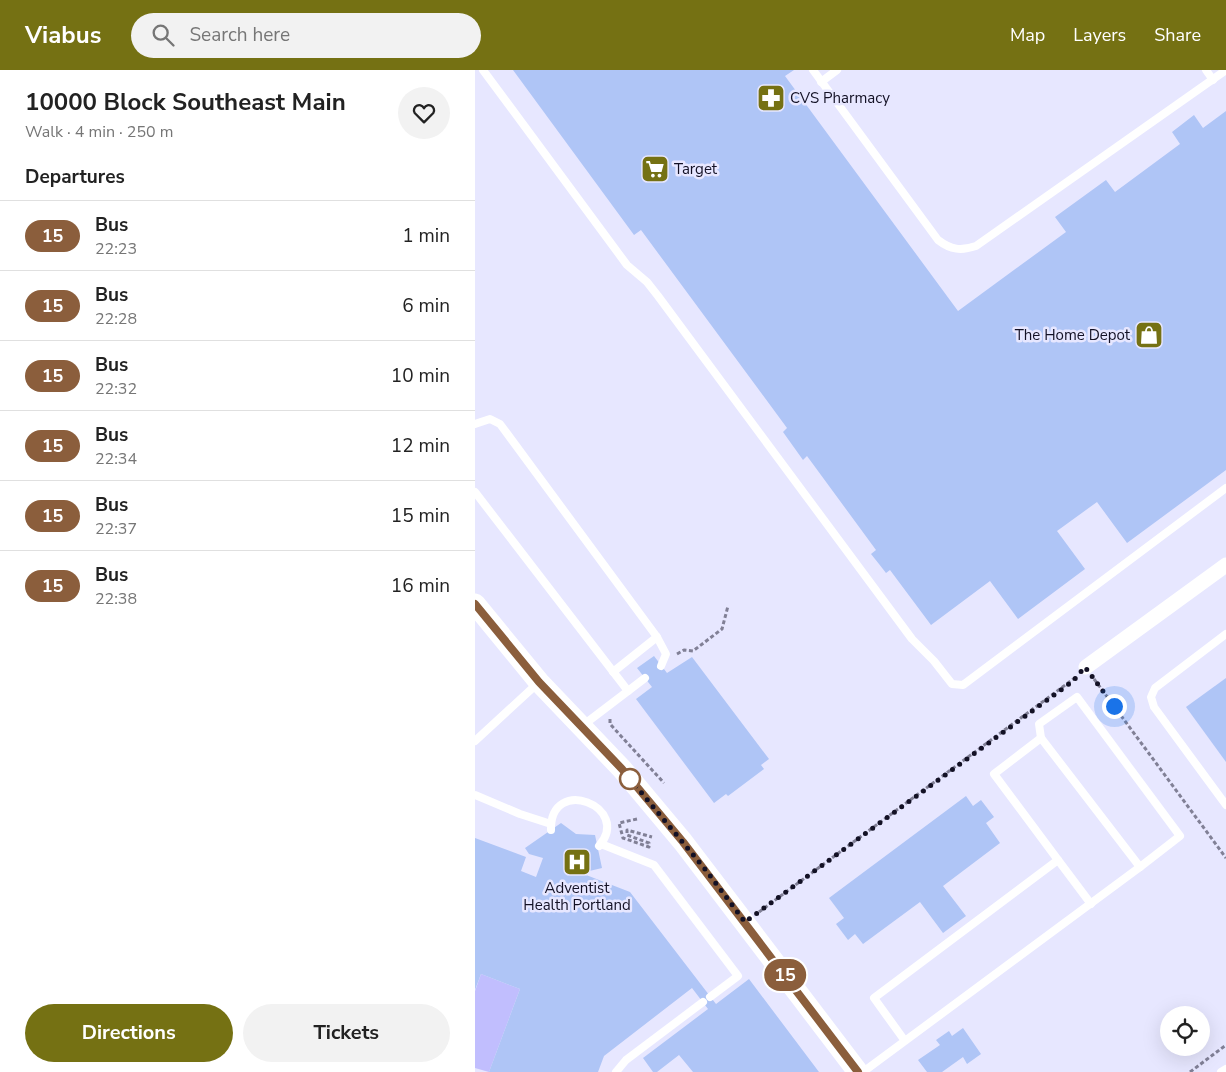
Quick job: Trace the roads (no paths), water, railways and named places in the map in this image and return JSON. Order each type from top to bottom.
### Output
[{"type":"street","points":[[1085,667],[1226,565]]},
{"type":"street","points":[[475,604],[539,682],[648,800],[705,869],[857,1072]]},
{"type":"lane","points":[[483,70],[627,265],[647,282],[658,296],[911,639],[922,652],[934,661],[952,684],[963,685],[1226,488]]},
{"type":"lane","points":[[813,70],[939,240],[948,247],[964,250],[976,246],[1226,70]]},
{"type":"lane","points":[[821,82],[837,70]]},
{"type":"lane","points":[[1206,70],[1213,80]]},
{"type":"lane","points":[[475,424],[480,420],[490,419],[500,424],[657,638],[666,654],[661,666]]},
{"type":"lane","points":[[475,492],[628,691]]},
{"type":"lane","points":[[1226,634],[1155,688],[1151,697],[1154,707],[1226,805]]},
{"type":"lane","points":[[613,672],[657,638]]},
{"type":"lane","points":[[581,727],[645,678]]},
{"type":"lane","points":[[475,741],[539,682]]},
{"type":"lane","points":[[863,1072],[1141,867],[1180,836],[1077,697],[1039,724],[1041,738],[1141,867]]},
{"type":"lane","points":[[1041,738],[994,774],[1091,904]]},
{"type":"lane","points":[[475,795],[551,827],[553,817],[561,806],[570,800],[590,801],[604,816],[606,826],[599,845],[654,865],[738,976],[710,997]]},
{"type":"lane","points":[[905,1041],[875,998],[1058,860]]},
{"type":"lane","points":[[616,1072],[625,1060],[703,1002]]},
{"type":"lane","points":[[1221,1072],[1226,1069]]},
{"type":"place","name":"CVS Pharmacy","points":[[771,98]]},
{"type":"place","name":"Target","points":[[655,169]]},
{"type":"place","name":"The Home Depot","points":[[1149,335]]},
{"type":"place","name":"Adventist Health Portland","points":[[577,862]]}]
